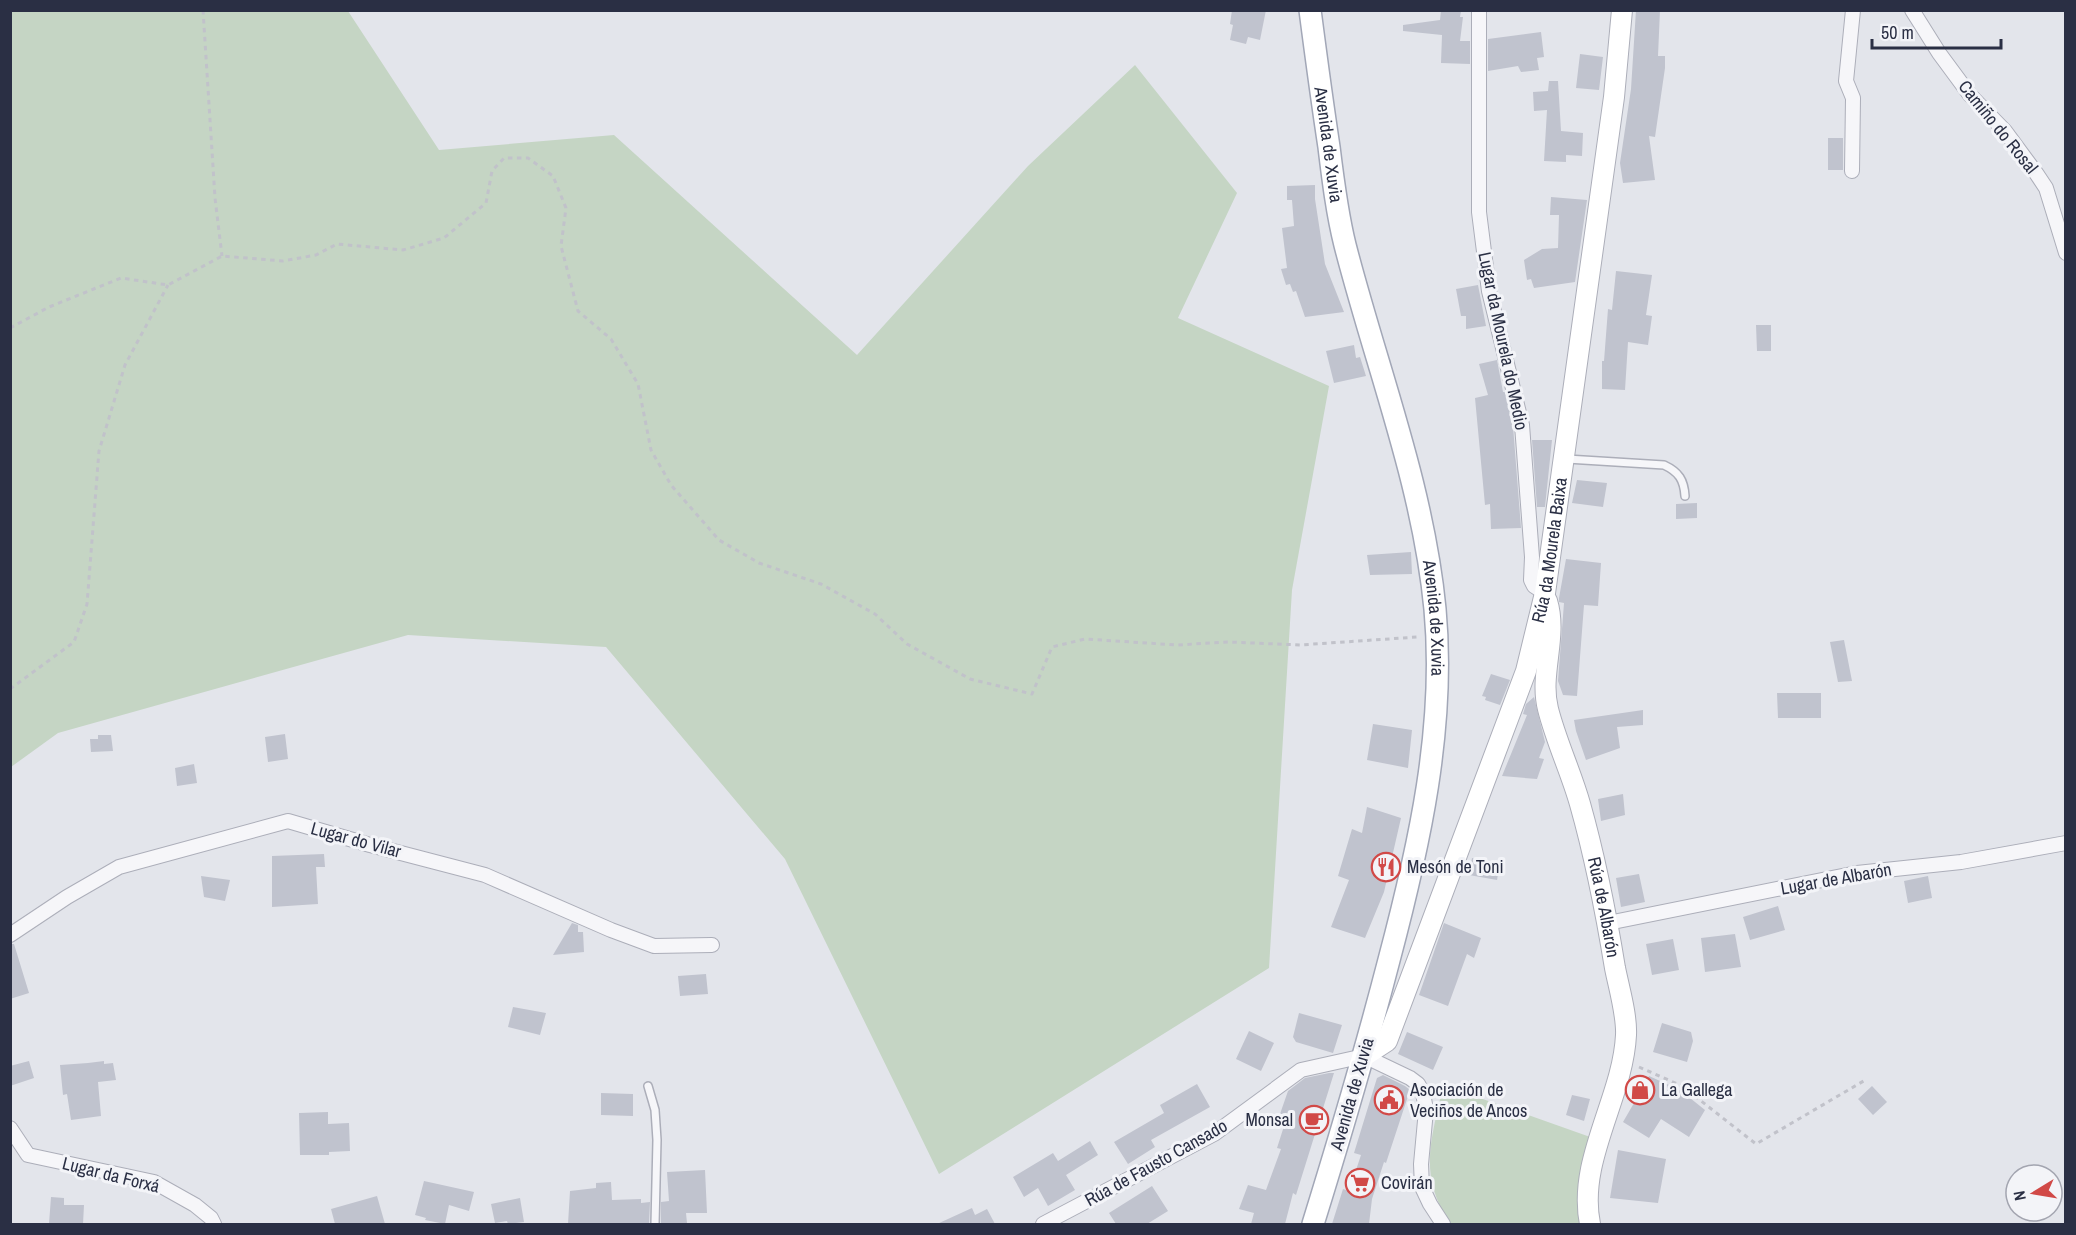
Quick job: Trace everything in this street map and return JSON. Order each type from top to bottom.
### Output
[{"type":"main road","name":"Avenida de Xuvia","points":[[1310,10],[1333,179],[1344,241],[1410,472],[1430,575],[1437,636],[1435,716],[1423,816],[1407,892],[1364,1056],[1313,1224]]},
{"type":"street","name":"Lugar da Mourela do Medio","points":[[1479,10],[1479,212],[1489,291],[1522,424],[1532,557],[1531,580],[1534,586],[1545,593]]},
{"type":"street","name":"Rúa da Mourela Baixa","points":[[1364,1056],[1387,1041],[1527,671],[1545,593],[1614,97],[1622,10]]},
{"type":"street","points":[[1852,171],[1852,98],[1846,81],[1853,10]]},
{"type":"street","name":"Camiño do Rosal","points":[[1912,10],[1939,53],[1970,95],[2005,131],[2046,188],[2066,253]]},
{"type":"street","name":"Rúa de Albarón","points":[[1545,593],[1552,617],[1546,690],[1548,709],[1580,803],[1608,923],[1626,1032],[1624,1060],[1595,1152],[1587,1201],[1590,1224]]},
{"type":"street","name":"Lugar do Vilar","points":[[10,935],[67,897],[119,867],[288,821],[485,875],[611,930],[654,946],[712,945]]},
{"type":"street","name":"Lugar de Albarón","points":[[1608,923],[1857,873],[1961,862],[2066,843]]},
{"type":"street","points":[[1364,1056],[1410,1077],[1423,1093],[1426,1110],[1421,1164],[1422,1187],[1443,1224]]},
{"type":"street","name":"Rúa de Fausto Cansado","points":[[1043,1224],[1214,1134],[1301,1070],[1364,1056]]},
{"type":"street","name":"Lugar da Forxá","points":[[10,1128],[28,1155],[154,1182],[195,1205],[211,1218],[214,1224]]},
{"type":"lane","points":[[1563,459],[1664,465],[1678,473],[1685,496]]},
{"type":"lane","points":[[648,1086],[655,1110],[657,1140],[655,1224]]},
{"type":"path","points":[[203,10],[215,198],[222,255]]},
{"type":"path","points":[[10,690],[74,642],[87,604],[99,451],[124,365],[168,285],[222,255],[283,261],[316,255],[337,244],[402,250],[444,238],[486,203],[492,171],[504,158],[528,158],[553,176],[566,208],[561,246],[578,311],[611,339],[638,384],[651,450],[671,485],[719,540],[759,562],[821,584],[875,614],[907,644],[970,679],[1032,694],[1052,648],[1085,639],[1177,645],[1228,642],[1300,645],[1437,636]]},
{"type":"path","points":[[10,328],[49,307],[121,278],[168,285]]},
{"type":"path","points":[[1624,1060],[1682,1086],[1756,1144],[1867,1079]]},
{"type":"green space","points":[[11,10],[348,11],[439,150],[614,135],[857,355],[1028,166],[1135,65],[1237,193],[1178,318],[1329,386],[1292,590],[1269,968],[939,1174],[785,859],[606,647],[408,635],[58,733],[11,767]]},
{"type":"green space","points":[[1443,1085],[1593,1138],[1582,1224],[1450,1224],[1433,1188],[1430,1172],[1432,1139]]},
{"type":"building","points":[[1232,10],[1266,10],[1260,40],[1248,37],[1246,44],[1230,40],[1233,25],[1230,24]]},
{"type":"building","points":[[1441,10],[1461,11],[1460,17],[1463,17],[1460,41],[1470,41],[1470,64],[1441,63],[1442,35],[1403,31],[1403,25],[1440,20]]},
{"type":"building","points":[[1636,10],[1660,10],[1658,56],[1665,56],[1665,68],[1655,137],[1649,136],[1655,180],[1623,183],[1620,163],[1631,89]]},
{"type":"building","points":[[1541,32],[1544,57],[1537,58],[1539,70],[1521,72],[1518,66],[1488,71],[1488,39]]},
{"type":"building","points":[[1580,54],[1603,57],[1599,90],[1576,88]]},
{"type":"building","points":[[1549,81],[1558,81],[1561,131],[1583,133],[1582,156],[1566,155],[1566,162],[1544,161],[1547,110],[1534,111],[1533,92],[1548,91]]},
{"type":"building","points":[[1828,138],[1843,138],[1843,170],[1828,170]]},
{"type":"building","points":[[1315,185],[1325,264],[1344,312],[1305,317],[1296,291],[1293,292],[1290,284],[1286,285],[1281,269],[1287,268],[1282,228],[1294,226],[1292,200],[1287,200],[1287,186]]},
{"type":"building","points":[[1551,197],[1587,200],[1575,282],[1534,288],[1531,279],[1527,280],[1524,260],[1542,249],[1558,248],[1559,215],[1550,215]]},
{"type":"building","points":[[1616,271],[1652,275],[1646,315],[1652,316],[1648,345],[1628,342],[1625,390],[1602,389],[1602,361],[1604,361],[1608,309],[1612,310]]},
{"type":"building","points":[[1478,285],[1486,326],[1466,329],[1466,316],[1461,316],[1456,289]]},
{"type":"building","points":[[1756,325],[1771,325],[1771,351],[1757,351]]},
{"type":"building","points":[[1354,345],[1356,358],[1360,357],[1366,376],[1334,383],[1326,351]]},
{"type":"building","points":[[1497,360],[1513,426],[1521,528],[1491,529],[1490,504],[1485,505],[1475,398],[1488,395],[1479,364]]},
{"type":"building","points":[[1532,440],[1552,440],[1545,507],[1537,507]]},
{"type":"building","points":[[1577,480],[1607,483],[1603,507],[1572,503]]},
{"type":"building","points":[[1697,503],[1697,518],[1676,519],[1676,504]]},
{"type":"building","points":[[1411,552],[1412,574],[1370,575],[1367,555]]},
{"type":"building","points":[[1566,559],[1601,563],[1598,606],[1584,605],[1577,696],[1563,695],[1558,681],[1564,603],[1559,602],[1559,598]]},
{"type":"building","points":[[1844,640],[1852,681],[1838,682],[1830,642]]},
{"type":"building","points":[[1491,674],[1510,680],[1500,705],[1485,700],[1486,697],[1482,696]]},
{"type":"building","points":[[1777,693],[1821,693],[1821,718],[1778,718]]},
{"type":"building","points":[[1534,697],[1545,742],[1539,758],[1544,759],[1537,779],[1502,776],[1527,715],[1523,714],[1526,704]]},
{"type":"building","points":[[1643,710],[1643,725],[1617,727],[1620,748],[1586,760],[1574,720]]},
{"type":"building","points":[[1373,724],[1412,730],[1408,768],[1367,760]]},
{"type":"building","points":[[285,734],[288,759],[268,762],[265,737]]},
{"type":"building","points":[[98,735],[111,735],[113,751],[91,752],[90,739],[98,739]]},
{"type":"building","points":[[194,764],[197,783],[177,786],[175,768]]},
{"type":"building","points":[[1623,794],[1625,815],[1601,821],[1598,799]]},
{"type":"building","points":[[1367,807],[1401,818],[1384,892],[1365,938],[1331,927],[1349,880],[1338,876],[1352,829],[1362,833]]},
{"type":"building","points":[[324,854],[325,867],[316,867],[318,904],[272,907],[272,856]]},
{"type":"building","points":[[1472,858],[1500,862],[1497,880],[1469,875]]},
{"type":"building","points":[[1639,874],[1645,902],[1621,907],[1616,878]]},
{"type":"building","points":[[201,876],[230,880],[225,901],[204,897]]},
{"type":"building","points":[[1928,876],[1932,898],[1908,903],[1904,881]]},
{"type":"building","points":[[1778,906],[1785,930],[1750,940],[1743,917]]},
{"type":"building","points":[[572,923],[578,925],[578,932],[583,932],[584,952],[553,955]]},
{"type":"building","points":[[1444,923],[1481,938],[1474,958],[1467,954],[1448,1006],[1419,995]]},
{"type":"building","points":[[1735,934],[1741,967],[1705,972],[1701,938]]},
{"type":"building","points":[[1673,939],[1679,970],[1652,975],[1646,944]]},
{"type":"building","points":[[10,944],[14,944],[29,993],[10,999]]},
{"type":"building","points":[[706,974],[708,994],[680,996],[678,976]]},
{"type":"building","points":[[513,1007],[546,1013],[540,1035],[508,1027]]},
{"type":"building","points":[[1299,1013],[1342,1025],[1333,1053],[1296,1042],[1293,1037]]},
{"type":"building","points":[[1662,1023],[1691,1032],[1693,1041],[1687,1062],[1653,1052]]},
{"type":"building","points":[[1249,1031],[1274,1043],[1261,1071],[1236,1059]]},
{"type":"building","points":[[1407,1032],[1443,1047],[1433,1070],[1398,1054]]},
{"type":"building","points":[[29,1061],[34,1078],[10,1086],[10,1066]]},
{"type":"building","points":[[104,1061],[104,1064],[113,1063],[116,1080],[98,1082],[101,1116],[71,1120],[67,1094],[63,1095],[60,1065]]},
{"type":"building","points":[[1334,1073],[1296,1195],[1293,1193],[1285,1224],[1251,1224],[1254,1213],[1239,1209],[1248,1185],[1266,1190],[1281,1149],[1277,1148],[1285,1123],[1280,1121],[1284,1115],[1280,1114],[1288,1091],[1305,1078]]},
{"type":"building","points":[[1383,1075],[1410,1090],[1372,1199],[1369,1224],[1332,1224],[1343,1189],[1349,1191],[1361,1155],[1354,1153],[1377,1078]]},
{"type":"building","points":[[1649,1076],[1680,1090],[1705,1110],[1689,1137],[1661,1119],[1649,1138],[1623,1122],[1634,1103],[1637,1105]]},
{"type":"building","points":[[1197,1084],[1210,1107],[1151,1140],[1155,1147],[1128,1164],[1114,1142],[1164,1113],[1160,1105]]},
{"type":"building","points":[[1872,1086],[1887,1102],[1873,1115],[1858,1099]]},
{"type":"building","points":[[601,1093],[633,1094],[633,1116],[601,1115]]},
{"type":"building","points":[[1572,1095],[1590,1099],[1584,1121],[1566,1115]]},
{"type":"building","points":[[328,1112],[328,1124],[349,1123],[350,1151],[329,1152],[329,1155],[300,1155],[299,1113]]},
{"type":"building","points":[[1090,1141],[1098,1155],[1066,1175],[1075,1190],[1048,1206],[1038,1188],[1024,1197],[1013,1177],[1053,1153],[1058,1161]]},
{"type":"building","points":[[1618,1150],[1666,1159],[1658,1203],[1610,1198]]},
{"type":"building","points":[[705,1170],[707,1213],[686,1213],[687,1223],[661,1224],[661,1202],[669,1201],[667,1172]]},
{"type":"building","points":[[424,1181],[474,1192],[469,1211],[449,1205],[445,1224],[425,1220],[426,1218],[415,1215]]},
{"type":"building","points":[[611,1182],[612,1200],[641,1199],[641,1203],[650,1202],[649,1224],[568,1224],[570,1191],[596,1188],[596,1183]]},
{"type":"building","points":[[1152,1186],[1168,1211],[1147,1224],[1116,1224],[1109,1213]]},
{"type":"building","points":[[377,1196],[385,1224],[335,1224],[331,1209]]},
{"type":"building","points":[[51,1197],[64,1198],[64,1205],[84,1205],[83,1224],[49,1224]]},
{"type":"building","points":[[520,1198],[524,1222],[495,1223],[491,1204]]},
{"type":"building","points":[[972,1208],[975,1215],[987,1209],[995,1224],[937,1224]]},
{"type":"place","name":"Mesón de Toni","points":[[1386,867]]},
{"type":"place","name":"La Gallega","points":[[1640,1090]]},
{"type":"place","name":"Asociación de Veciños de Ancos","points":[[1389,1100]]},
{"type":"place","name":"Monsal","points":[[1314,1120]]},
{"type":"place","name":"Covirán","points":[[1360,1183]]}]
